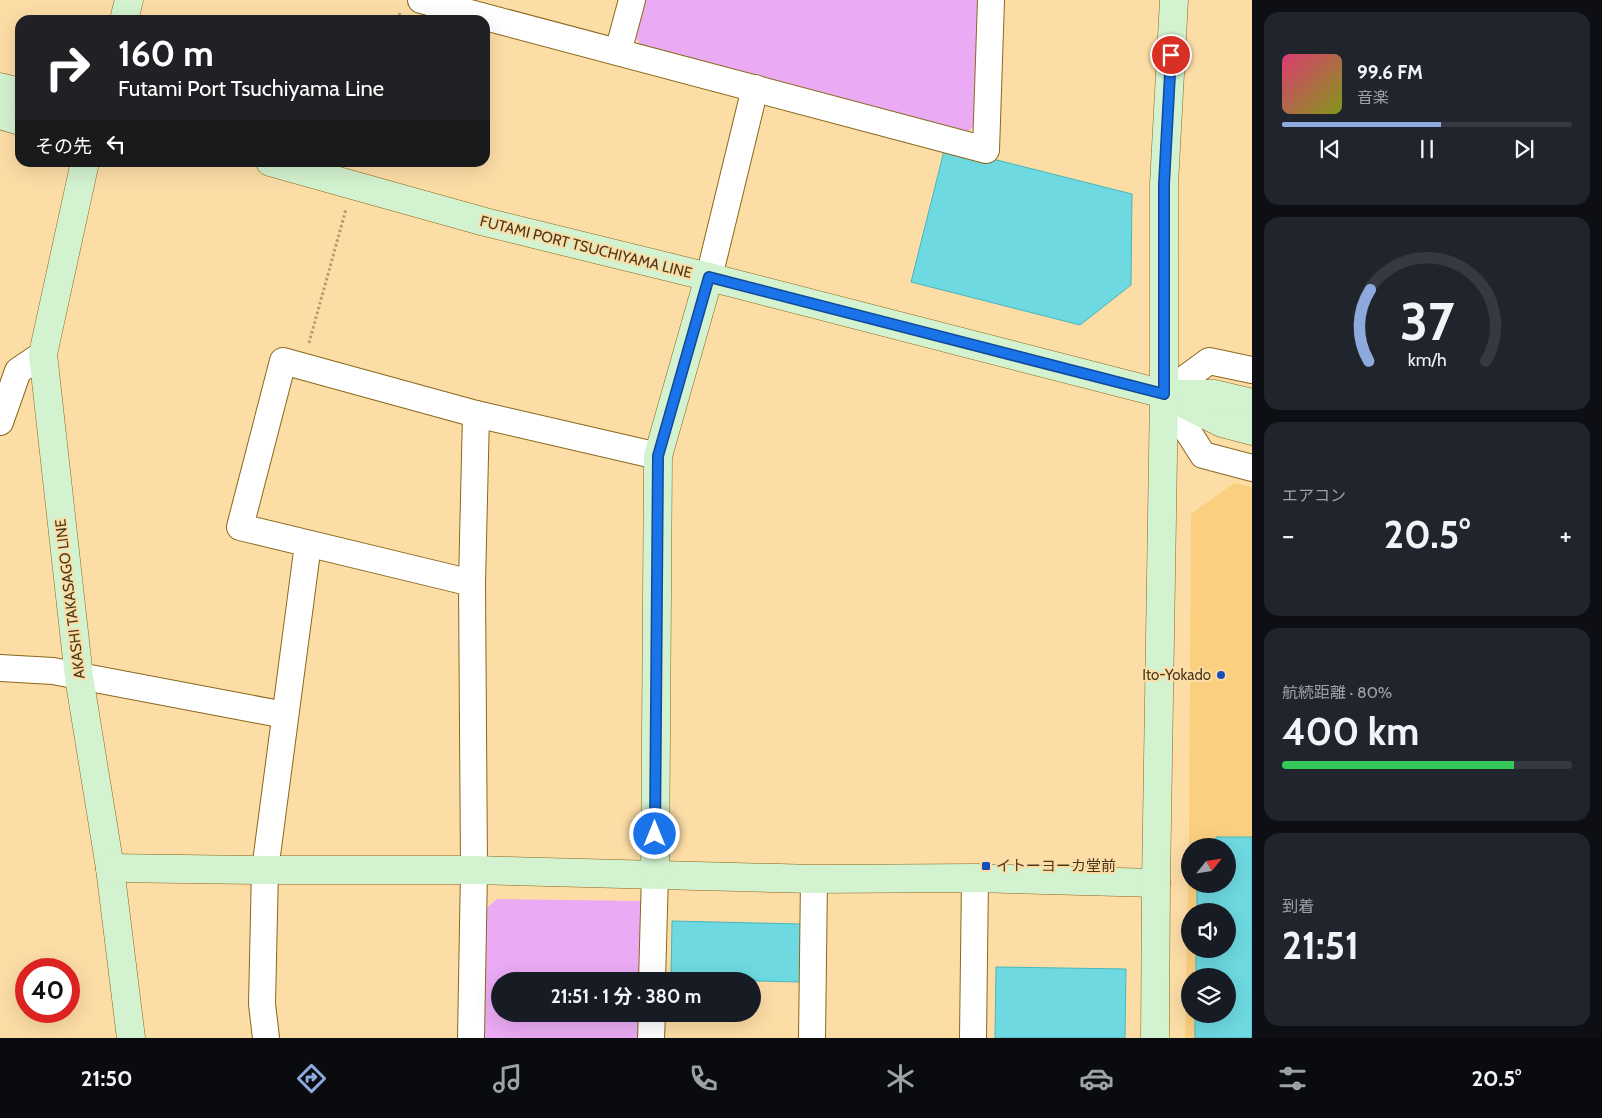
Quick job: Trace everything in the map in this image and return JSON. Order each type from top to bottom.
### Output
[{"type":"street","points":[[126,15],[130,0]]},
{"type":"street","points":[[421,0],[478,15]]},
{"type":"street","points":[[618,52],[632,0]]},
{"type":"street","points":[[490,18],[986,150],[991,0]]},
{"type":"street","points":[[1155,1038],[1164,394],[1164,184],[1174,0]]},
{"type":"street","points":[[0,87],[15,91]]},
{"type":"street","points":[[652,972],[658,456],[709,277],[755,88]]},
{"type":"street","points":[[0,115],[15,120]]},
{"type":"street","name":"AKASHI TAKASAGO LINE","points":[[84,167],[43,354],[79,677],[110,868],[131,1038]]},
{"type":"street","name":"FUTAMI PORT TSUCHIYAMA LINE","points":[[288,167],[485,222],[709,277],[1164,394],[1222,423],[1252,431]]},
{"type":"street","points":[[0,422],[18,371],[43,354]]},
{"type":"street","points":[[472,583],[240,527],[283,361],[476,414],[658,456]]},
{"type":"street","points":[[1164,394],[1209,361],[1252,370]]},
{"type":"street","points":[[1164,394],[1203,455],[1252,468]]},
{"type":"street","name":"FUTAMI PORT TSUCHIYAMA LINE","points":[[1164,394],[1216,394],[1252,403]]},
{"type":"street","points":[[471,1038],[474,870],[472,583],[476,414]]},
{"type":"street","points":[[266,1038],[262,1004],[265,870],[308,544]]},
{"type":"street","points":[[0,668],[53,671],[285,715]]},
{"type":"street","points":[[110,868],[474,870],[814,879],[975,878],[1156,883]]},
{"type":"street","points":[[973,1038],[975,878]]},
{"type":"street","points":[[812,1038],[814,879]]},
{"type":"street","points":[[651,1038],[652,1022]]},
{"type":"path","points":[[303,366],[352,185]]},
{"type":"shaded area","points":[[643,0],[979,0],[976,125],[967,132],[641,46],[634,34]]},
{"type":"shaded area","name":"Ito-Yokado","points":[[1234,483],[1252,487],[1252,1038],[1185,1038],[1185,1023],[1236,1023],[1236,968],[1186,968],[1187,958],[1236,958],[1236,903],[1188,903],[1188,893],[1236,893],[1236,838],[1189,838],[1191,514]]},
{"type":"shaded area","points":[[497,899],[643,901],[642,972],[491,972],[491,1022],[642,1022],[642,1038],[481,1038],[483,911]]},
{"type":"building","points":[[945,147],[1132,194],[1131,285],[1080,325],[911,282]]},
{"type":"building","points":[[1252,837],[1252,1038],[1195,1038],[1195,1023],[1236,1023],[1236,968],[1196,968],[1196,958],[1236,958],[1236,903],[1197,903],[1197,893],[1236,893],[1236,838],[1216,838]]},
{"type":"building","points":[[672,921],[801,924],[800,982],[761,981],[761,972],[671,972]]},
{"type":"building","points":[[996,967],[1126,969],[1125,1038],[995,1038]]},
{"type":"place","name":"Ito-Yokado","points":[[1221,675]]},
{"type":"place","name":"イトーヨーカ堂前","points":[[986,866]]},
{"type":"route","points":[[655,834],[658,456],[709,277],[1164,394],[1164,184],[1171,55]]}]
